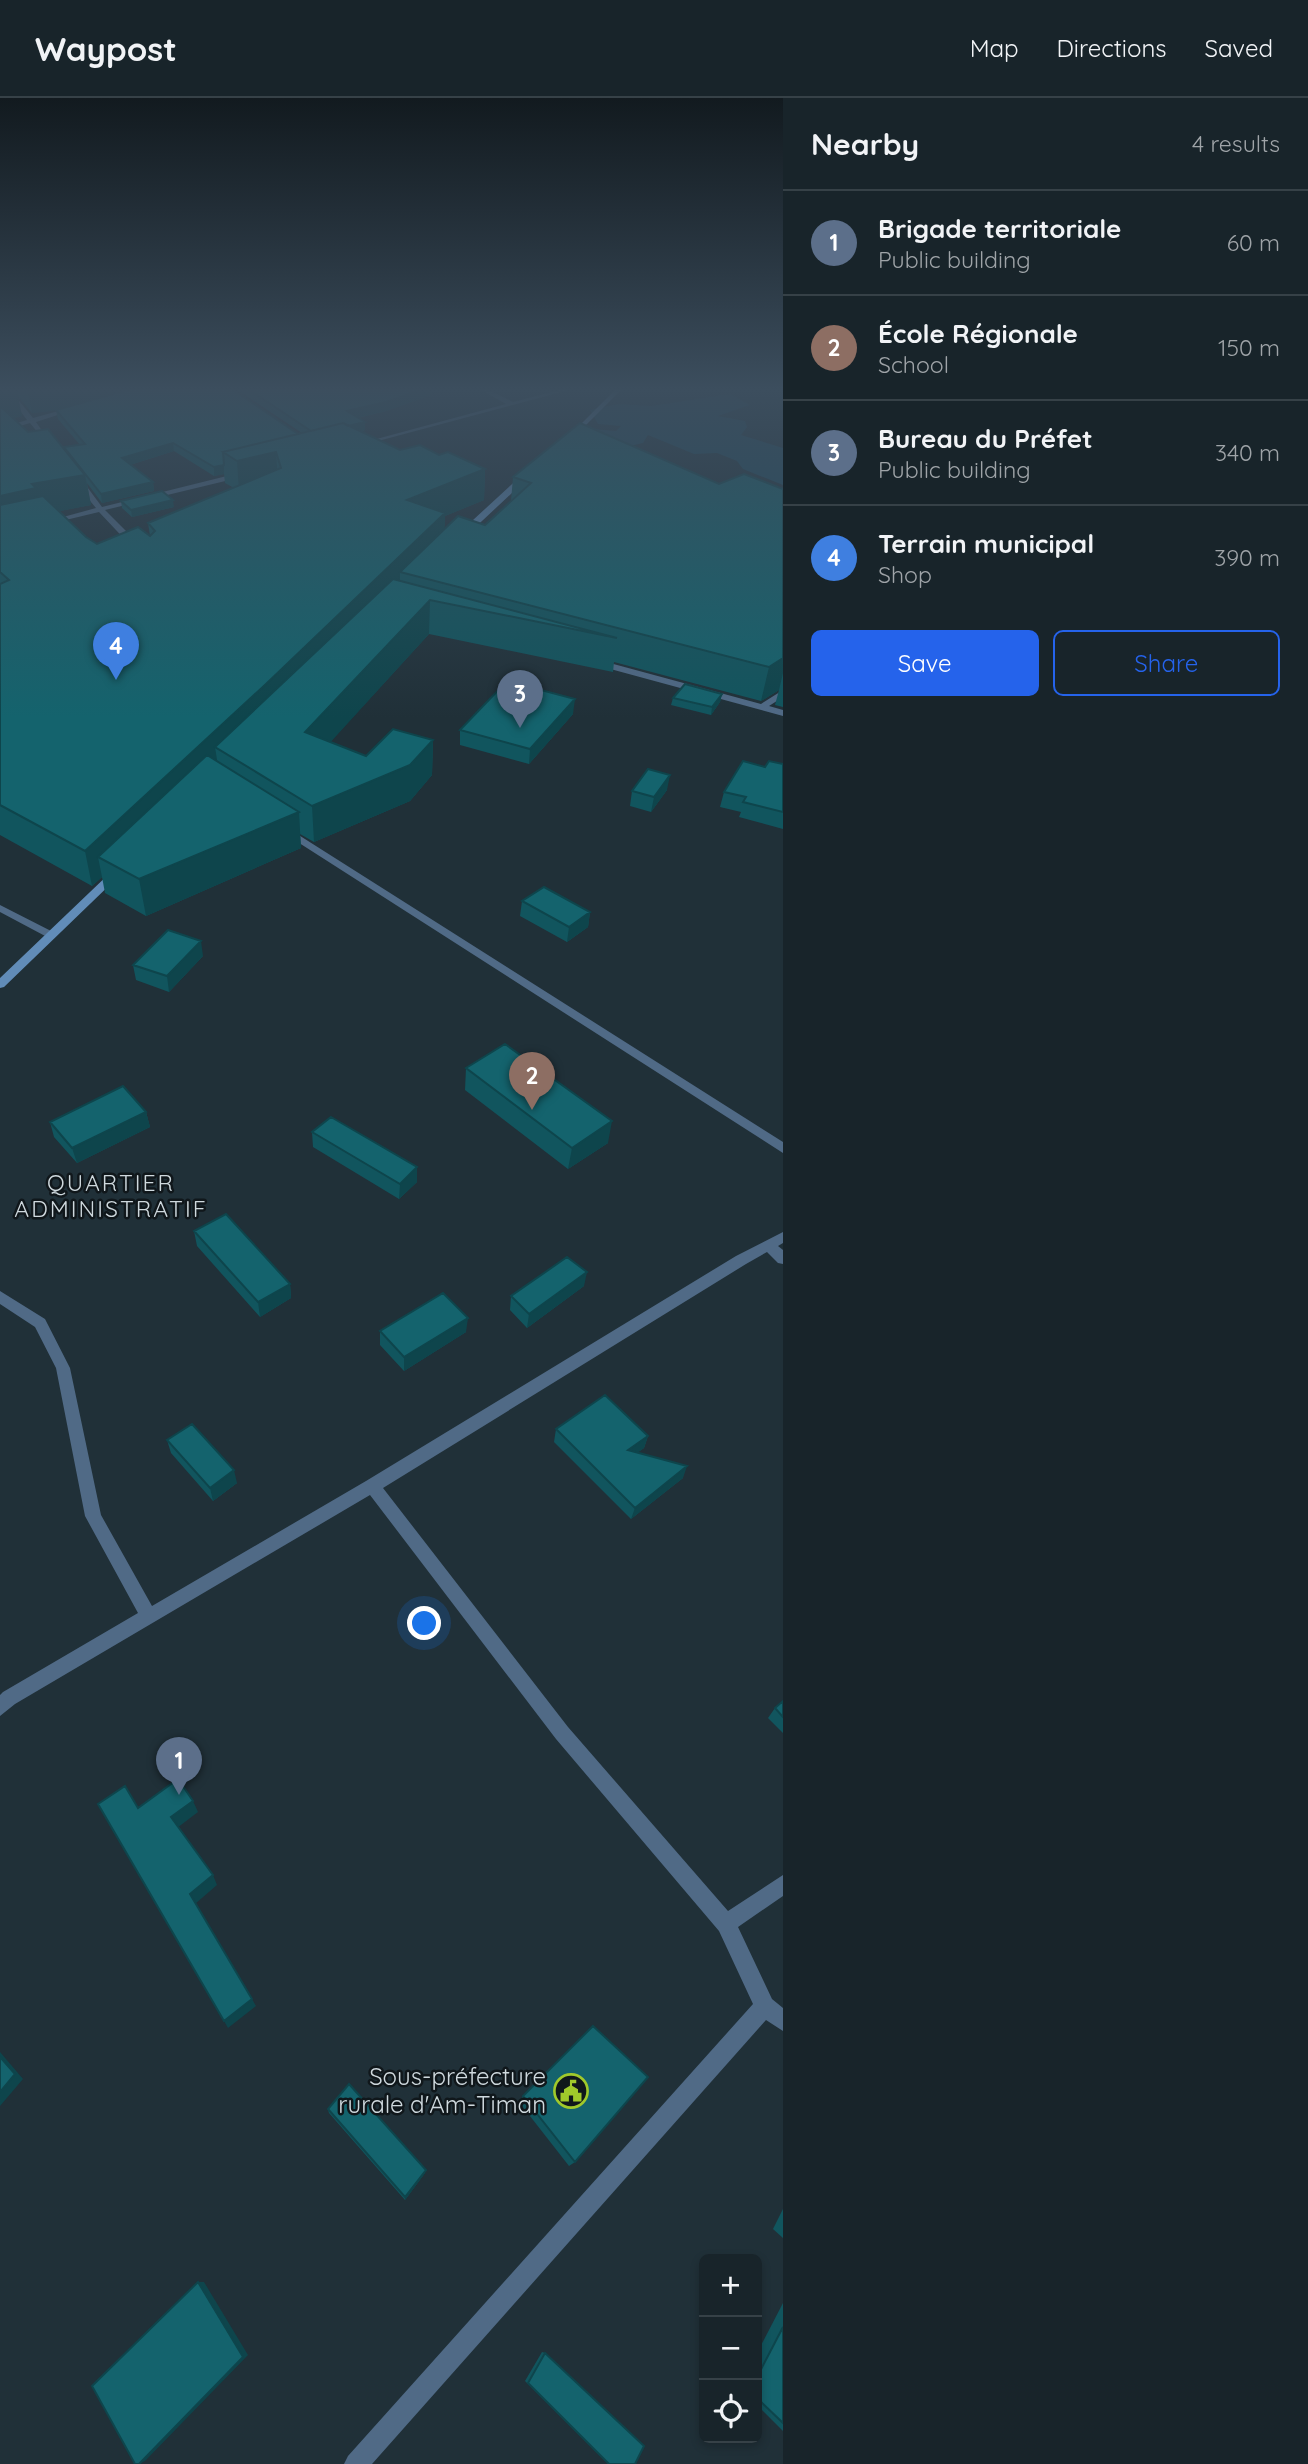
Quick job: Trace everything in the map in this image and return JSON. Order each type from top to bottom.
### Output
[{"type":"main road","points":[[459,538],[504,497]]},
{"type":"main road","points":[[0,984],[121,868]]},
{"type":"street","points":[[91,497],[144,555]]},
{"type":"street","points":[[38,525],[152,497]]},
{"type":"street","points":[[589,660],[783,713]]},
{"type":"street","points":[[761,708],[783,693]]},
{"type":"street","points":[[269,820],[783,1148]]},
{"type":"street","points":[[0,908],[51,935]]},
{"type":"street","points":[[0,1707],[9,1698],[372,1486],[775,1240],[783,1259]]},
{"type":"street","points":[[0,1297],[40,1323],[63,1368],[93,1516],[149,1617]]},
{"type":"street","points":[[372,1486],[562,1733],[726,1924],[765,2006],[783,2021]]},
{"type":"street","points":[[726,1924],[783,1885]]},
{"type":"street","points":[[356,2464],[765,2006]]},
{"type":"building","points":[[44,497],[97,544],[138,527],[150,536],[155,531],[148,523],[210,497],[414,497],[407,500],[445,513],[266,684],[85,851],[0,805],[0,584],[9,580],[0,572],[0,505]]},
{"type":"building","points":[[136,497],[170,497],[173,500],[131,510],[121,501]]},
{"type":"building","points":[[515,497],[783,497],[783,658],[769,667],[400,572],[458,516],[485,525]]},
{"type":"building","points":[[393,579],[617,638],[430,600],[305,732],[366,756],[393,729],[433,740],[410,765],[312,806],[215,747]]},
{"type":"building","points":[[507,681],[575,699],[530,749],[460,730]]},
{"type":"building","points":[[685,684],[722,694],[712,707],[673,698]]},
{"type":"building","points":[[207,755],[299,812],[139,879],[98,857]]},
{"type":"building","points":[[743,761],[765,767],[769,761],[783,764],[783,812],[743,802],[746,797],[724,792]]},
{"type":"building","points":[[648,769],[670,775],[654,797],[632,791]]},
{"type":"building","points":[[544,887],[590,912],[569,927],[522,901]]},
{"type":"building","points":[[168,930],[201,941],[167,976],[133,965]]},
{"type":"building","points":[[505,1044],[612,1121],[572,1148],[466,1068]]},
{"type":"building","points":[[123,1086],[146,1112],[72,1148],[50,1122]]},
{"type":"building","points":[[331,1117],[417,1167],[400,1184],[312,1132]]},
{"type":"building","points":[[226,1214],[290,1284],[258,1302],[194,1231]]},
{"type":"building","points":[[567,1257],[587,1272],[529,1314],[511,1296]]},
{"type":"building","points":[[443,1293],[468,1318],[404,1357],[380,1331]]},
{"type":"building","points":[[605,1395],[648,1436],[628,1450],[687,1466],[635,1508],[556,1429]]},
{"type":"building","points":[[192,1424],[234,1470],[210,1488],[167,1440]]},
{"type":"building","points":[[783,1701],[783,1717],[775,1708]]},
{"type":"building","points":[[178,1779],[193,1801],[171,1817],[213,1875],[190,1894],[252,1999],[224,2021],[98,1804],[125,1786],[138,1808]]},
{"type":"building","points":[[593,2026],[648,2077],[575,2162],[523,2096]]},
{"type":"building","points":[[0,2057],[15,2074],[0,2092]]},
{"type":"building","points":[[349,2084],[426,2170],[405,2197],[328,2109]]},
{"type":"building","points":[[198,2282],[243,2357],[139,2464],[135,2464],[92,2386]]},
{"type":"building","points":[[783,2327],[783,2423],[762,2403],[762,2367]]},
{"type":"building","points":[[545,2353],[644,2446],[635,2464],[609,2464],[528,2383]]},
{"type":"place","name":"Terrain municipal","points":[[116,680]]},
{"type":"place","name":"Bureau du Préfet","points":[[520,728]]},
{"type":"place","name":"École Régionale","points":[[532,1110]]},
{"type":"place","name":"Brigade territoriale","points":[[179,1795]]},
{"type":"place","name":"Sous-préfecture rurale d'Am-Timan","points":[[571,2091]]},
{"type":"district","name":"QUARTIER ADMINISTRATIF","points":[[111,1196]]}]
